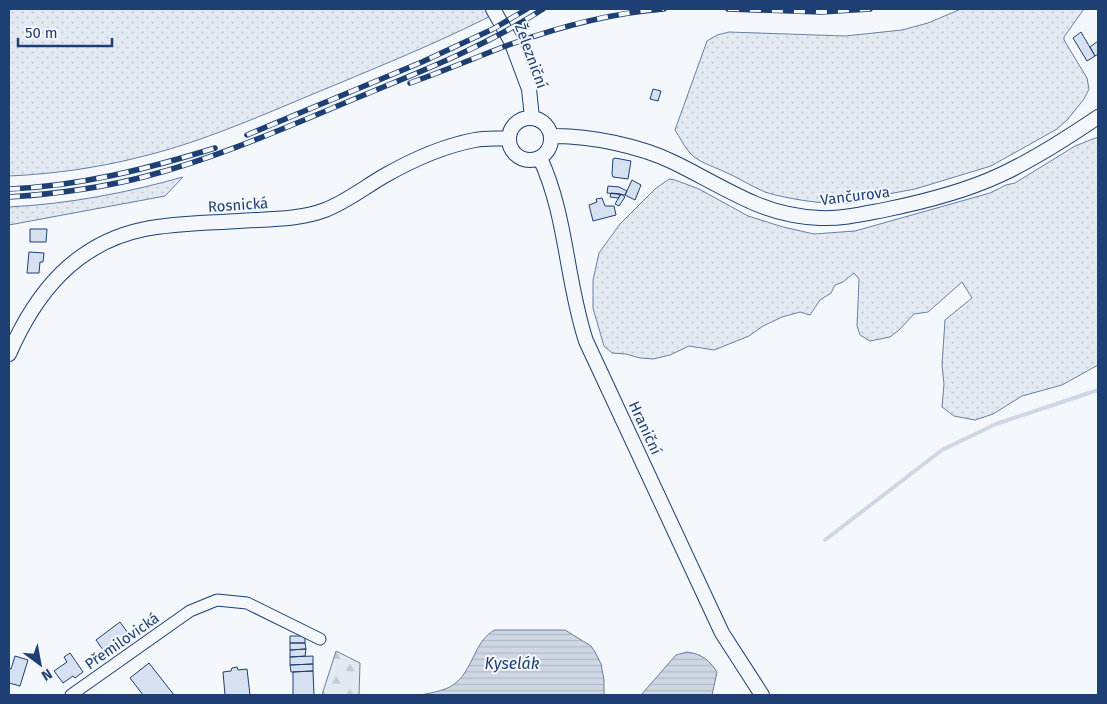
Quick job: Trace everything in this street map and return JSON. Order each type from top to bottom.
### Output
[{"type":"street","name":"Železniční","points":[[493,9],[511,41],[529,89],[532,118]]},
{"type":"street","name":"Vančurova","points":[[551,136],[568,135],[646,151],[672,161],[755,203],[780,212],[804,217],[840,218],[911,204],[976,185],[1037,156],[1098,117]]},
{"type":"street","points":[[532,118],[543,122],[550,130],[551,136],[550,147],[544,155],[540,158],[529,160],[519,157],[512,149],[509,138],[516,123],[532,118]]},
{"type":"street","name":"Rosnická","points":[[9,354],[24,322],[43,293],[69,265],[104,243],[144,229],[164,226],[310,215],[327,209],[423,156],[476,140],[509,138]]},
{"type":"street","name":"Hraniční","points":[[540,158],[550,182],[564,235],[574,296],[586,341],[722,633],[762,695]]},
{"type":"street","name":"Přemilovická","points":[[71,695],[190,611],[217,600],[247,603],[320,638]]},
{"type":"green space","points":[[9,9],[504,9],[399,58],[263,115],[190,143],[108,164],[42,174],[9,176]]},
{"type":"green space","points":[[961,9],[1084,9],[1064,37],[1064,40],[1087,78],[1089,89],[1084,99],[1057,129],[991,166],[915,189],[858,201],[846,203],[817,202],[787,198],[765,192],[701,161],[688,151],[675,130],[707,41],[717,35],[729,32],[845,36],[902,30],[928,23]]},
{"type":"green space","points":[[1098,137],[1098,365],[1062,385],[1022,396],[993,414],[975,420],[954,416],[942,407],[945,320],[972,298],[962,282],[928,312],[914,314],[890,337],[870,341],[860,335],[857,326],[859,279],[854,273],[843,282],[835,285],[831,293],[820,300],[810,315],[800,312],[782,317],[763,326],[749,336],[714,350],[689,346],[670,355],[653,359],[612,353],[604,346],[593,308],[593,280],[599,253],[620,224],[655,189],[669,179],[699,189],[748,216],[783,227],[814,234],[855,231],[990,193],[1015,183],[1075,146]]},
{"type":"green space","points":[[183,177],[165,196],[9,225],[9,207],[97,197]]},
{"type":"green space","points":[[336,651],[360,663],[359,695],[322,695]]},
{"type":"water","name":"Kyselák","points":[[495,630],[565,630],[591,646],[595,652],[601,664],[604,695],[421,695],[445,689],[458,681],[483,640]]},
{"type":"water","points":[[687,652],[705,658],[717,672],[712,695],[641,695],[676,655]]},
{"type":"building","points":[[1081,32],[1095,56],[1087,61],[1073,38]]},
{"type":"building","points":[[1098,41],[1098,54],[1095,56],[1090,47]]},
{"type":"building","points":[[653,89],[661,91],[658,101],[650,99]]},
{"type":"building","points":[[613,159],[631,161],[628,179],[613,177]]},
{"type":"building","points":[[632,180],[641,185],[635,200],[625,195]]},
{"type":"building","points":[[608,186],[619,187],[627,191],[625,195],[607,193]]},
{"type":"building","points":[[611,193],[621,194],[618,198],[610,197]]},
{"type":"building","points":[[621,194],[625,197],[619,206],[615,204]]},
{"type":"building","points":[[602,198],[605,206],[614,206],[616,215],[593,221],[589,205],[597,202],[596,199]]},
{"type":"building","points":[[30,229],[47,229],[46,242],[30,242]]},
{"type":"building","points":[[29,252],[44,253],[43,262],[40,262],[39,273],[27,273]]},
{"type":"building","points":[[120,622],[131,637],[106,654],[96,640]]},
{"type":"building","points":[[290,636],[305,636],[305,643],[290,643]]},
{"type":"building","points":[[290,643],[305,643],[306,649],[290,650]]},
{"type":"building","points":[[306,649],[305,656],[290,657],[290,650]]},
{"type":"building","points":[[70,653],[83,672],[63,683],[54,671],[67,662],[64,657]]},
{"type":"building","points":[[15,656],[28,660],[20,686],[9,683],[9,668],[11,669]]},
{"type":"building","points":[[313,656],[313,664],[290,665],[290,657]]},
{"type":"building","points":[[149,663],[174,695],[143,695],[130,678]]},
{"type":"building","points":[[313,664],[313,671],[291,672],[290,665]]},
{"type":"building","points":[[237,667],[238,670],[247,669],[250,695],[225,695],[223,672],[231,671],[232,668]]},
{"type":"building","points":[[313,671],[314,695],[293,695],[293,672]]},
{"type":"waterway","points":[[825,540],[942,450],[996,424],[1098,390]]},
{"type":"railway","points":[[247,135],[422,62],[493,29],[527,9]]},
{"type":"railway","points":[[9,197],[113,184],[201,160],[280,130],[430,67],[499,35],[543,9]]},
{"type":"railway","points":[[410,83],[503,47],[562,28],[623,14],[664,9]]},
{"type":"railway","points":[[728,9],[821,12],[870,9]]},
{"type":"railway","points":[[9,189],[62,184],[113,175],[215,148]]}]
